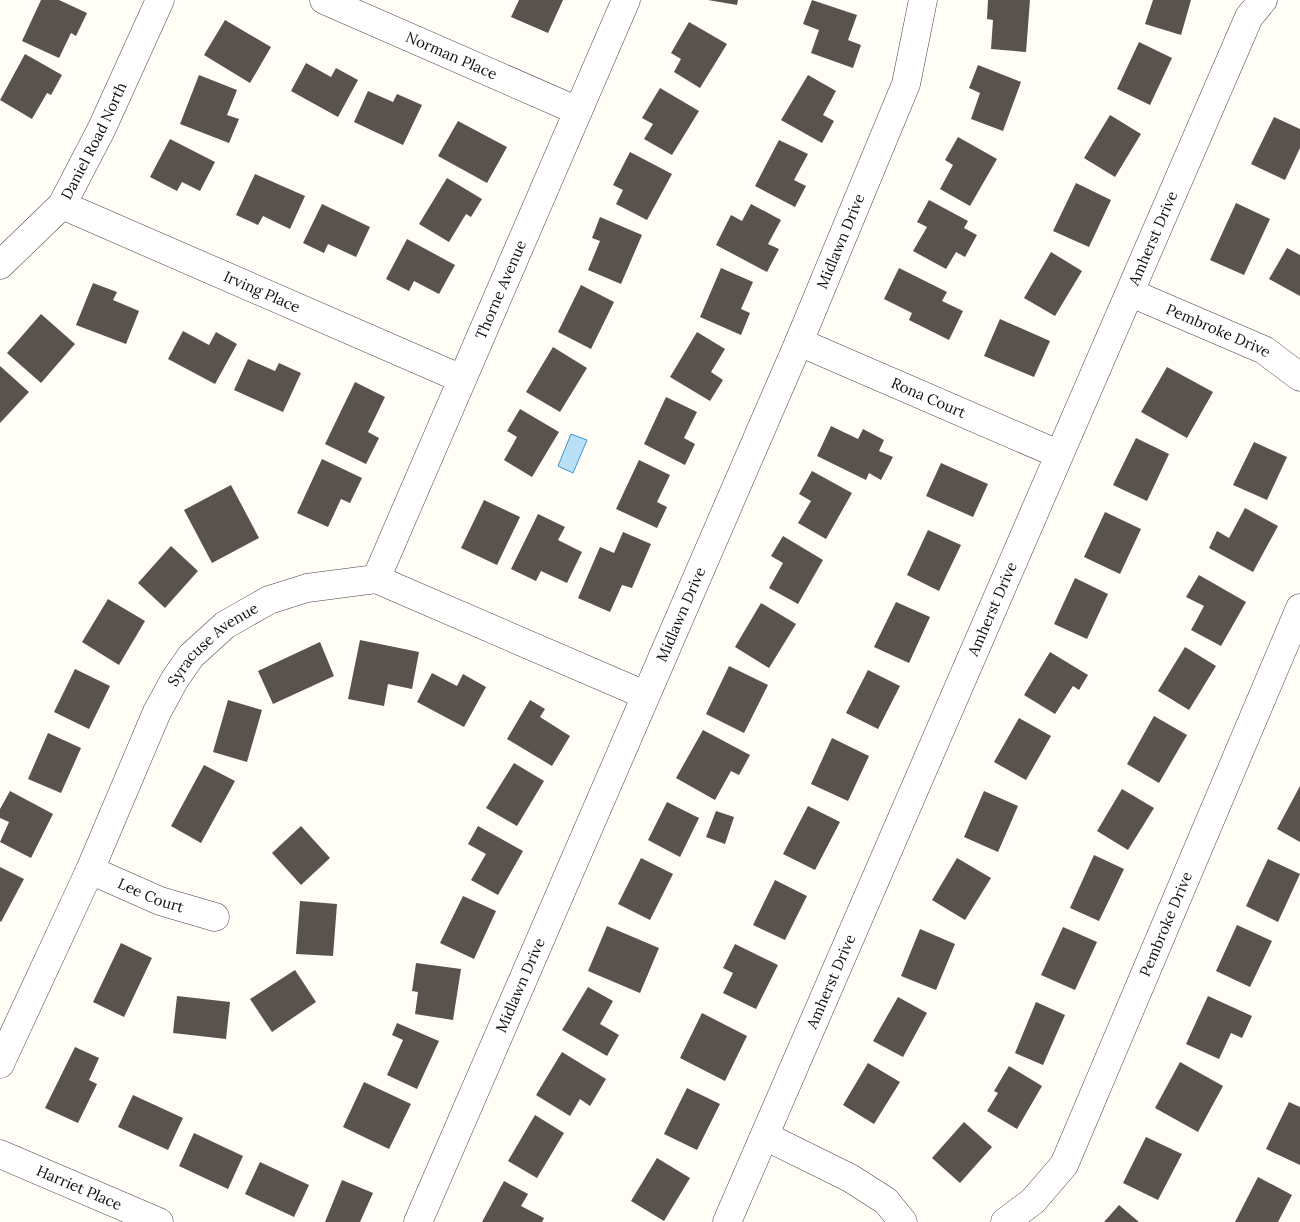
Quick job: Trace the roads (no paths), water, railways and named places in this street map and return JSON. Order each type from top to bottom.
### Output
[{"type":"street","name":"Daniel Road North","points":[[0,265],[62,205],[102,128],[160,0]]},
{"type":"street","name":"Norman Place","points":[[324,0],[578,111]]},
{"type":"street","name":"Thorne Avenue","points":[[376,579],[626,0]]},
{"type":"street","name":"Midlawn Drive","points":[[418,1222],[799,342],[906,84],[923,0]]},
{"type":"street","name":"Amherst Drive","points":[[726,1222],[765,1136],[1058,454],[1131,293],[1249,17],[1263,0]]},
{"type":"street","name":"Irving Place","points":[[62,205],[462,379]]},
{"type":"street","name":"Pembroke Drive","points":[[1131,293],[1264,350],[1300,377]]},
{"type":"street","name":"Rona Court","points":[[799,342],[1058,454]]},
{"type":"street","points":[[376,579],[645,696]]},
{"type":"street","name":"Syracuse Avenue","points":[[0,1064],[90,870],[157,712],[174,679],[191,656],[225,625],[269,600],[307,588],[376,579]]},
{"type":"street","name":"Pembroke Drive","points":[[1005,1222],[1033,1202],[1064,1166],[1300,608]]},
{"type":"street","name":"Lee Court","points":[[90,870],[160,901],[215,917]]},
{"type":"street","points":[[765,1136],[850,1178],[886,1201],[903,1222]]},
{"type":"street","name":"Harriet Place","points":[[0,1154],[159,1222]]},
{"type":"water","points":[[571,434],[587,440],[573,473],[558,466]]}]
